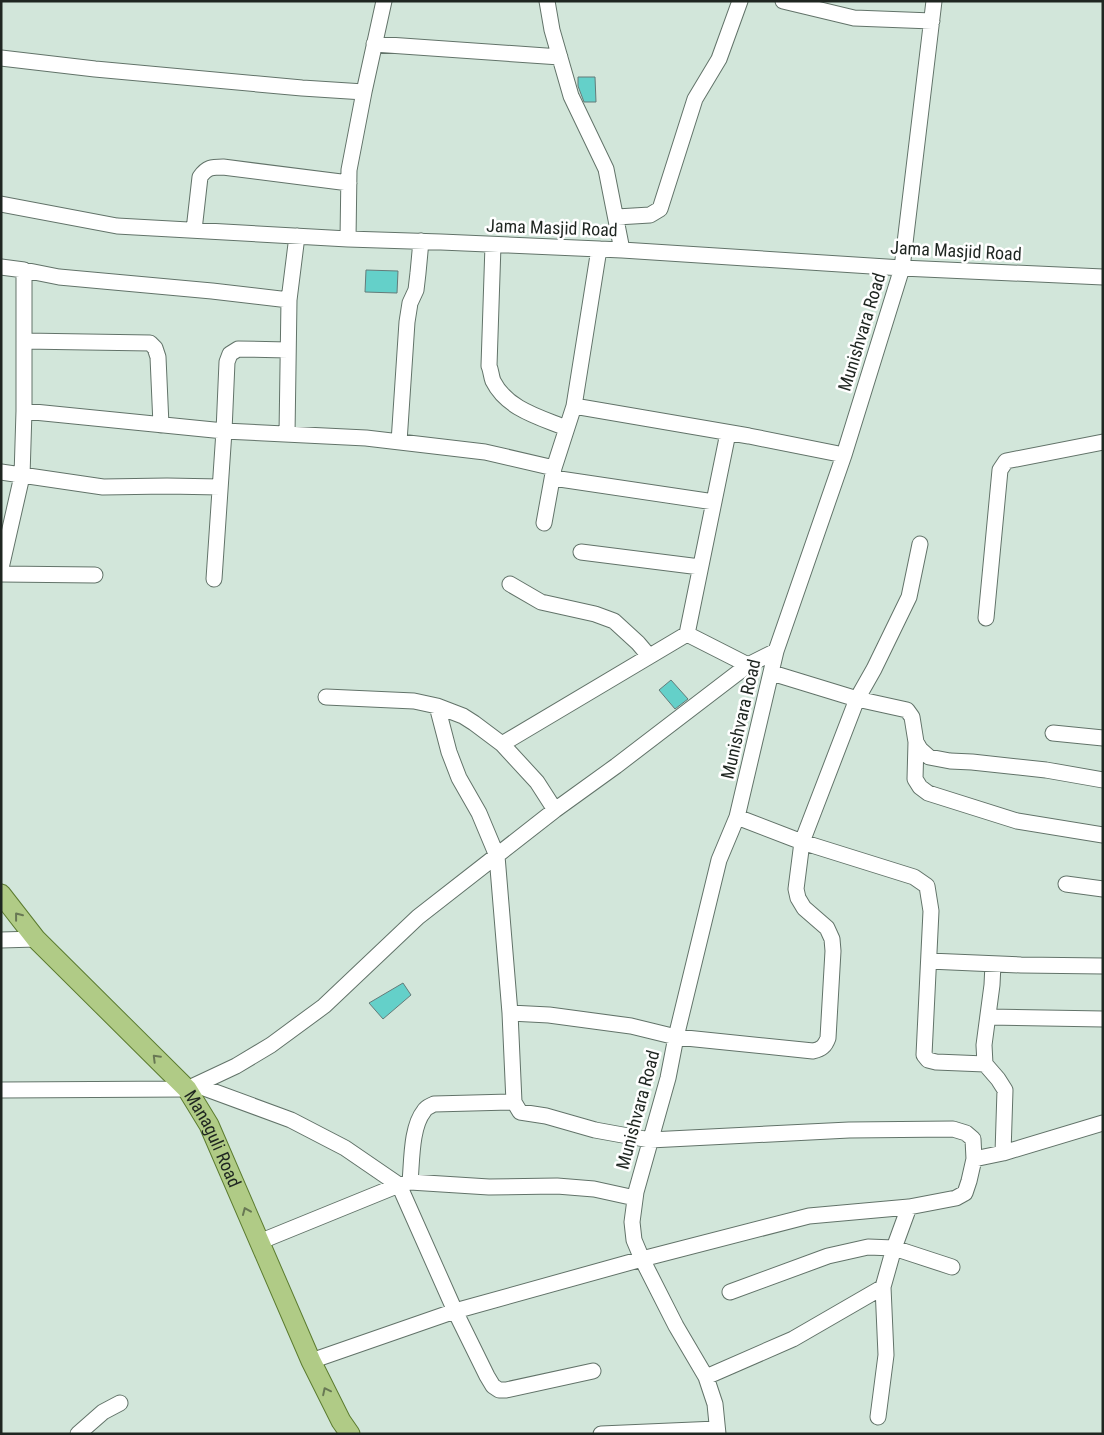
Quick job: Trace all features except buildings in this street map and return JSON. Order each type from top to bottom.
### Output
[{"type":"main road","name":"Managuli Road","points":[[1,894],[36,939],[191,1087],[311,1361],[341,1421],[350,1434]]},
{"type":"street","points":[[348,239],[349,170],[384,1]]},
{"type":"street","points":[[547,1],[552,30],[572,96],[606,169],[622,250]]},
{"type":"street","points":[[617,218],[650,215],[660,208],[696,99],[719,58],[740,1]]},
{"type":"street","points":[[783,1],[854,18],[932,21]]},
{"type":"street","name":"Munishvara Road","points":[[718,1432],[715,1404],[706,1377],[676,1326],[634,1240],[632,1222],[635,1198],[668,1078],[676,1037],[719,860],[737,817],[776,651],[844,455],[902,268],[934,1]]},
{"type":"street","points":[[374,44],[560,57]]},
{"type":"street","points":[[1,58],[96,69],[364,92]]},
{"type":"street","points":[[194,230],[200,177],[204,171],[212,167],[349,183]]},
{"type":"street","name":"Jama Masjid Road","points":[[1,204],[117,226],[348,239],[622,250],[902,268],[1103,277]]},
{"type":"street","points":[[287,434],[289,300],[297,236]]},
{"type":"street","points":[[400,442],[407,322],[410,303],[416,290],[421,241]]},
{"type":"street","points":[[493,245],[489,366],[493,380],[502,394],[517,408],[566,428]]},
{"type":"street","points":[[544,524],[553,473],[574,406],[599,249]]},
{"type":"street","points":[[1,267],[59,277],[289,300]]},
{"type":"street","points":[[1,568],[22,476],[24,270]]},
{"type":"street","points":[[24,341],[150,344],[156,348],[158,357],[161,425]]},
{"type":"street","points":[[214,579],[227,362],[230,354],[238,349],[288,350]]},
{"type":"street","points":[[574,406],[759,438],[844,455]]},
{"type":"street","points":[[24,410],[224,431],[366,438],[485,452],[553,473],[714,502]]},
{"type":"street","points":[[502,744],[687,634],[728,434]]},
{"type":"street","points":[[986,618],[1000,470],[1006,461],[1103,442]]},
{"type":"street","points":[[1,472],[102,487],[220,487]]},
{"type":"street","points":[[510,1013],[549,1015],[632,1026],[676,1037],[813,1051],[825,1046],[828,1038],[832,939],[827,928],[804,908],[798,898],[796,889],[802,842],[857,699],[874,669],[909,596],[920,544]]},
{"type":"street","points":[[580,552],[700,567]]},
{"type":"street","points":[[1,574],[96,575]]},
{"type":"street","points":[[510,584],[542,602],[614,620],[649,656]]},
{"type":"street","points":[[687,634],[748,665]]},
{"type":"street","points":[[191,1087],[236,1066],[271,1045],[324,1006],[418,917],[555,810],[748,665],[776,651]]},
{"type":"street","points":[[772,673],[857,699],[907,710],[912,717],[916,742],[915,779],[928,794],[1017,821],[1103,835]]},
{"type":"street","points":[[326,697],[414,701],[437,706],[463,716],[502,744],[537,782],[555,810]]},
{"type":"street","points":[[311,1361],[455,1312],[642,1259],[809,1216],[908,1207],[956,1198],[964,1193],[974,1159],[973,1139],[966,1133],[953,1129],[849,1130],[650,1140],[595,1130],[546,1116],[520,1112],[514,1102],[510,1013],[497,856],[479,813],[459,778],[449,752],[437,706]]},
{"type":"street","points":[[1053,733],[1103,738]]},
{"type":"street","points":[[916,742],[920,749],[929,757],[950,761],[1046,770],[1103,780]]},
{"type":"street","points":[[737,817],[802,842],[914,877],[927,886],[931,911],[924,1055],[928,1060],[936,1062],[985,1064]]},
{"type":"street","points":[[1066,884],[1103,889]]},
{"type":"street","points":[[1,940],[36,939]]},
{"type":"street","points":[[929,961],[1103,966]]},
{"type":"street","points":[[993,964],[984,1045],[985,1064],[1005,1090],[1003,1153]]},
{"type":"street","points":[[988,1017],[1103,1019]]},
{"type":"street","points":[[1,1090],[191,1087],[291,1120],[345,1148],[405,1184]]},
{"type":"street","points":[[514,1102],[434,1104],[425,1109],[415,1133],[405,1184],[455,1312],[493,1386],[499,1390],[506,1390],[593,1372]]},
{"type":"street","points":[[974,1159],[1003,1153],[1103,1123]]},
{"type":"street","points":[[259,1242],[405,1184],[489,1187],[557,1186],[594,1189],[635,1198]]},
{"type":"street","points":[[878,1417],[886,1355],[883,1287],[908,1207]]},
{"type":"street","points":[[730,1292],[828,1256],[868,1247],[894,1248],[952,1267]]},
{"type":"street","points":[[706,1377],[793,1339],[883,1287]]},
{"type":"street","points":[[78,1434],[103,1412],[120,1403]]},
{"type":"street","points":[[601,1434],[718,1432]]}]
